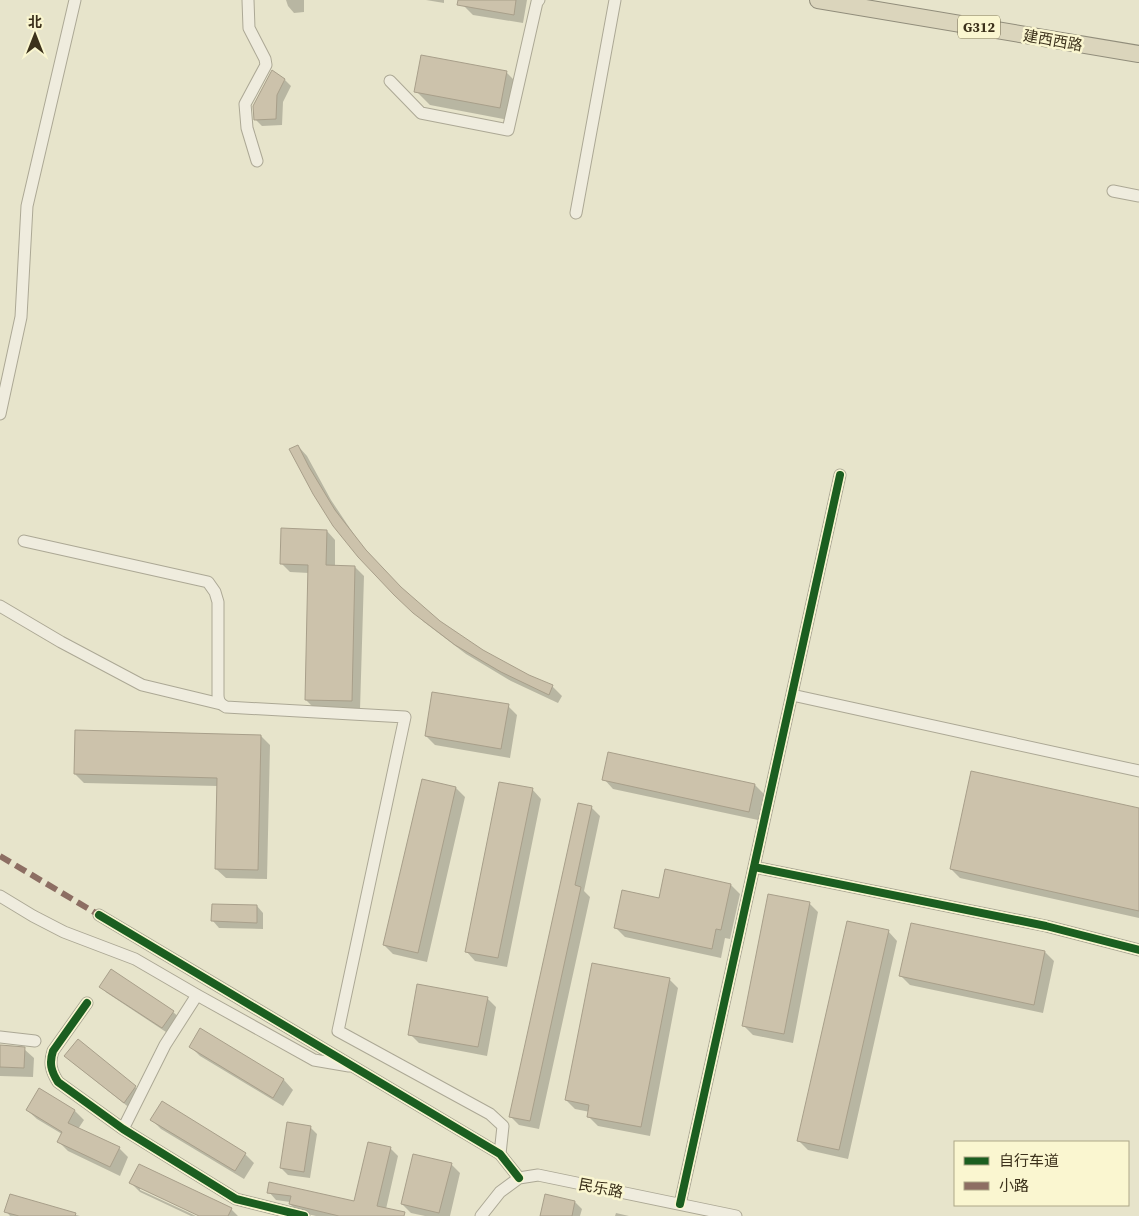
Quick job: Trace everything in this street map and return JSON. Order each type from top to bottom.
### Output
[{"type":"highway","name":"建西西路","points":[[818,0],[1139,54]]},
{"type":"street","points":[[0,414],[21,317],[27,206],[75,0]]},
{"type":"street","points":[[248,0],[249,28],[265,59],[266,65],[245,104],[247,128],[257,161]]},
{"type":"street","points":[[390,81],[421,113],[508,130],[539,0]]},
{"type":"street","points":[[576,213],[615,0]]},
{"type":"street","points":[[1113,190],[1139,196]]},
{"type":"street","points":[[680,1204],[840,475]]},
{"type":"street","points":[[24,541],[208,582],[215,592],[218,602],[218,700],[220,704]]},
{"type":"street","points":[[0,606],[61,642],[142,685],[220,704],[229,708],[405,717],[338,1031],[490,1114],[503,1126],[500,1154]]},
{"type":"street","points":[[792,695],[1139,771]]},
{"type":"street","points":[[754,867],[1046,926],[1139,950]]},
{"type":"street","points":[[0,896],[64,932],[135,959],[197,996],[314,1060],[357,1068]]},
{"type":"street","points":[[99,915],[500,1154],[519,1178],[500,1192],[481,1216]]},
{"type":"street","points":[[123,1129],[165,1045],[197,996]]},
{"type":"street","points":[[87,1003],[52,1051],[51,1067],[53,1075],[58,1082],[123,1129],[236,1199],[304,1216]]},
{"type":"street","points":[[0,1037],[35,1040]]},
{"type":"street","name":"民乐路","points":[[519,1178],[538,1175],[736,1216]]},
{"type":"building","points":[[458,0],[516,0],[514,15],[457,5]]},
{"type":"building","points":[[421,55],[507,71],[500,108],[414,92]]},
{"type":"building","points":[[272,70],[285,79],[277,95],[276,119],[254,120],[253,106]]},
{"type":"building","points":[[298,445],[335,510],[366,550],[401,587],[440,621],[483,650],[529,675],[553,685],[549,695],[501,672],[455,645],[413,613],[394,595],[358,557],[333,526],[289,449]]},
{"type":"building","points":[[281,528],[327,530],[326,565],[355,566],[352,701],[305,700],[308,565],[280,564]]},
{"type":"building","points":[[432,692],[509,704],[501,749],[425,736]]},
{"type":"building","points":[[75,730],[261,735],[258,870],[215,869],[217,778],[74,774]]},
{"type":"building","points":[[608,752],[755,784],[749,812],[602,780]]},
{"type":"building","points":[[971,771],[1139,808],[1139,911],[950,869]]},
{"type":"building","points":[[422,779],[456,787],[418,953],[383,945]]},
{"type":"building","points":[[499,782],[533,788],[498,958],[465,952]]},
{"type":"building","points":[[578,803],[592,806],[575,885],[581,887],[530,1121],[509,1117]]},
{"type":"building","points":[[665,869],[731,884],[721,930],[716,929],[712,949],[614,928],[622,890],[659,898]]},
{"type":"building","points":[[768,894],[810,902],[784,1034],[742,1026]]},
{"type":"building","points":[[212,904],[257,905],[257,923],[211,921]]},
{"type":"building","points":[[847,921],[889,930],[839,1150],[797,1141]]},
{"type":"building","points":[[911,923],[1045,951],[1034,1005],[899,976]]},
{"type":"building","points":[[592,963],[670,978],[641,1127],[587,1117],[589,1105],[565,1100]]},
{"type":"building","points":[[111,969],[174,1011],[162,1028],[99,987]]},
{"type":"building","points":[[417,984],[488,997],[478,1047],[408,1035]]},
{"type":"building","points":[[200,1028],[284,1079],[273,1098],[189,1047]]},
{"type":"building","points":[[78,1039],[136,1086],[124,1103],[64,1056]]},
{"type":"building","points":[[0,1045],[25,1047],[24,1068],[0,1067]]},
{"type":"building","points":[[39,1088],[75,1110],[68,1123],[120,1147],[110,1167],[57,1142],[62,1132],[26,1110]]},
{"type":"building","points":[[162,1101],[246,1153],[235,1171],[150,1120]]},
{"type":"building","points":[[287,1122],[311,1126],[304,1172],[280,1168]]},
{"type":"building","points":[[368,1142],[391,1147],[377,1206],[405,1212],[404,1216],[339,1216],[289,1204],[291,1196],[267,1193],[269,1182],[354,1201]]},
{"type":"building","points":[[413,1154],[452,1163],[439,1213],[401,1204]]},
{"type":"building","points":[[139,1164],[232,1208],[228,1216],[199,1216],[129,1183]]},
{"type":"building","points":[[10,1194],[76,1213],[75,1216],[19,1216],[4,1212]]},
{"type":"building","points":[[545,1194],[575,1201],[572,1216],[540,1216]]},
{"type":"marked path","points":[[0,856],[99,915]]},
{"type":"cycle path","points":[[680,1204],[840,475]]},
{"type":"cycle path","points":[[754,867],[1046,926],[1139,950]]},
{"type":"cycle path","points":[[99,915],[500,1154],[519,1178]]},
{"type":"cycle path","points":[[87,1003],[53,1051],[51,1067],[58,1082],[123,1129],[236,1199],[304,1216]]}]
